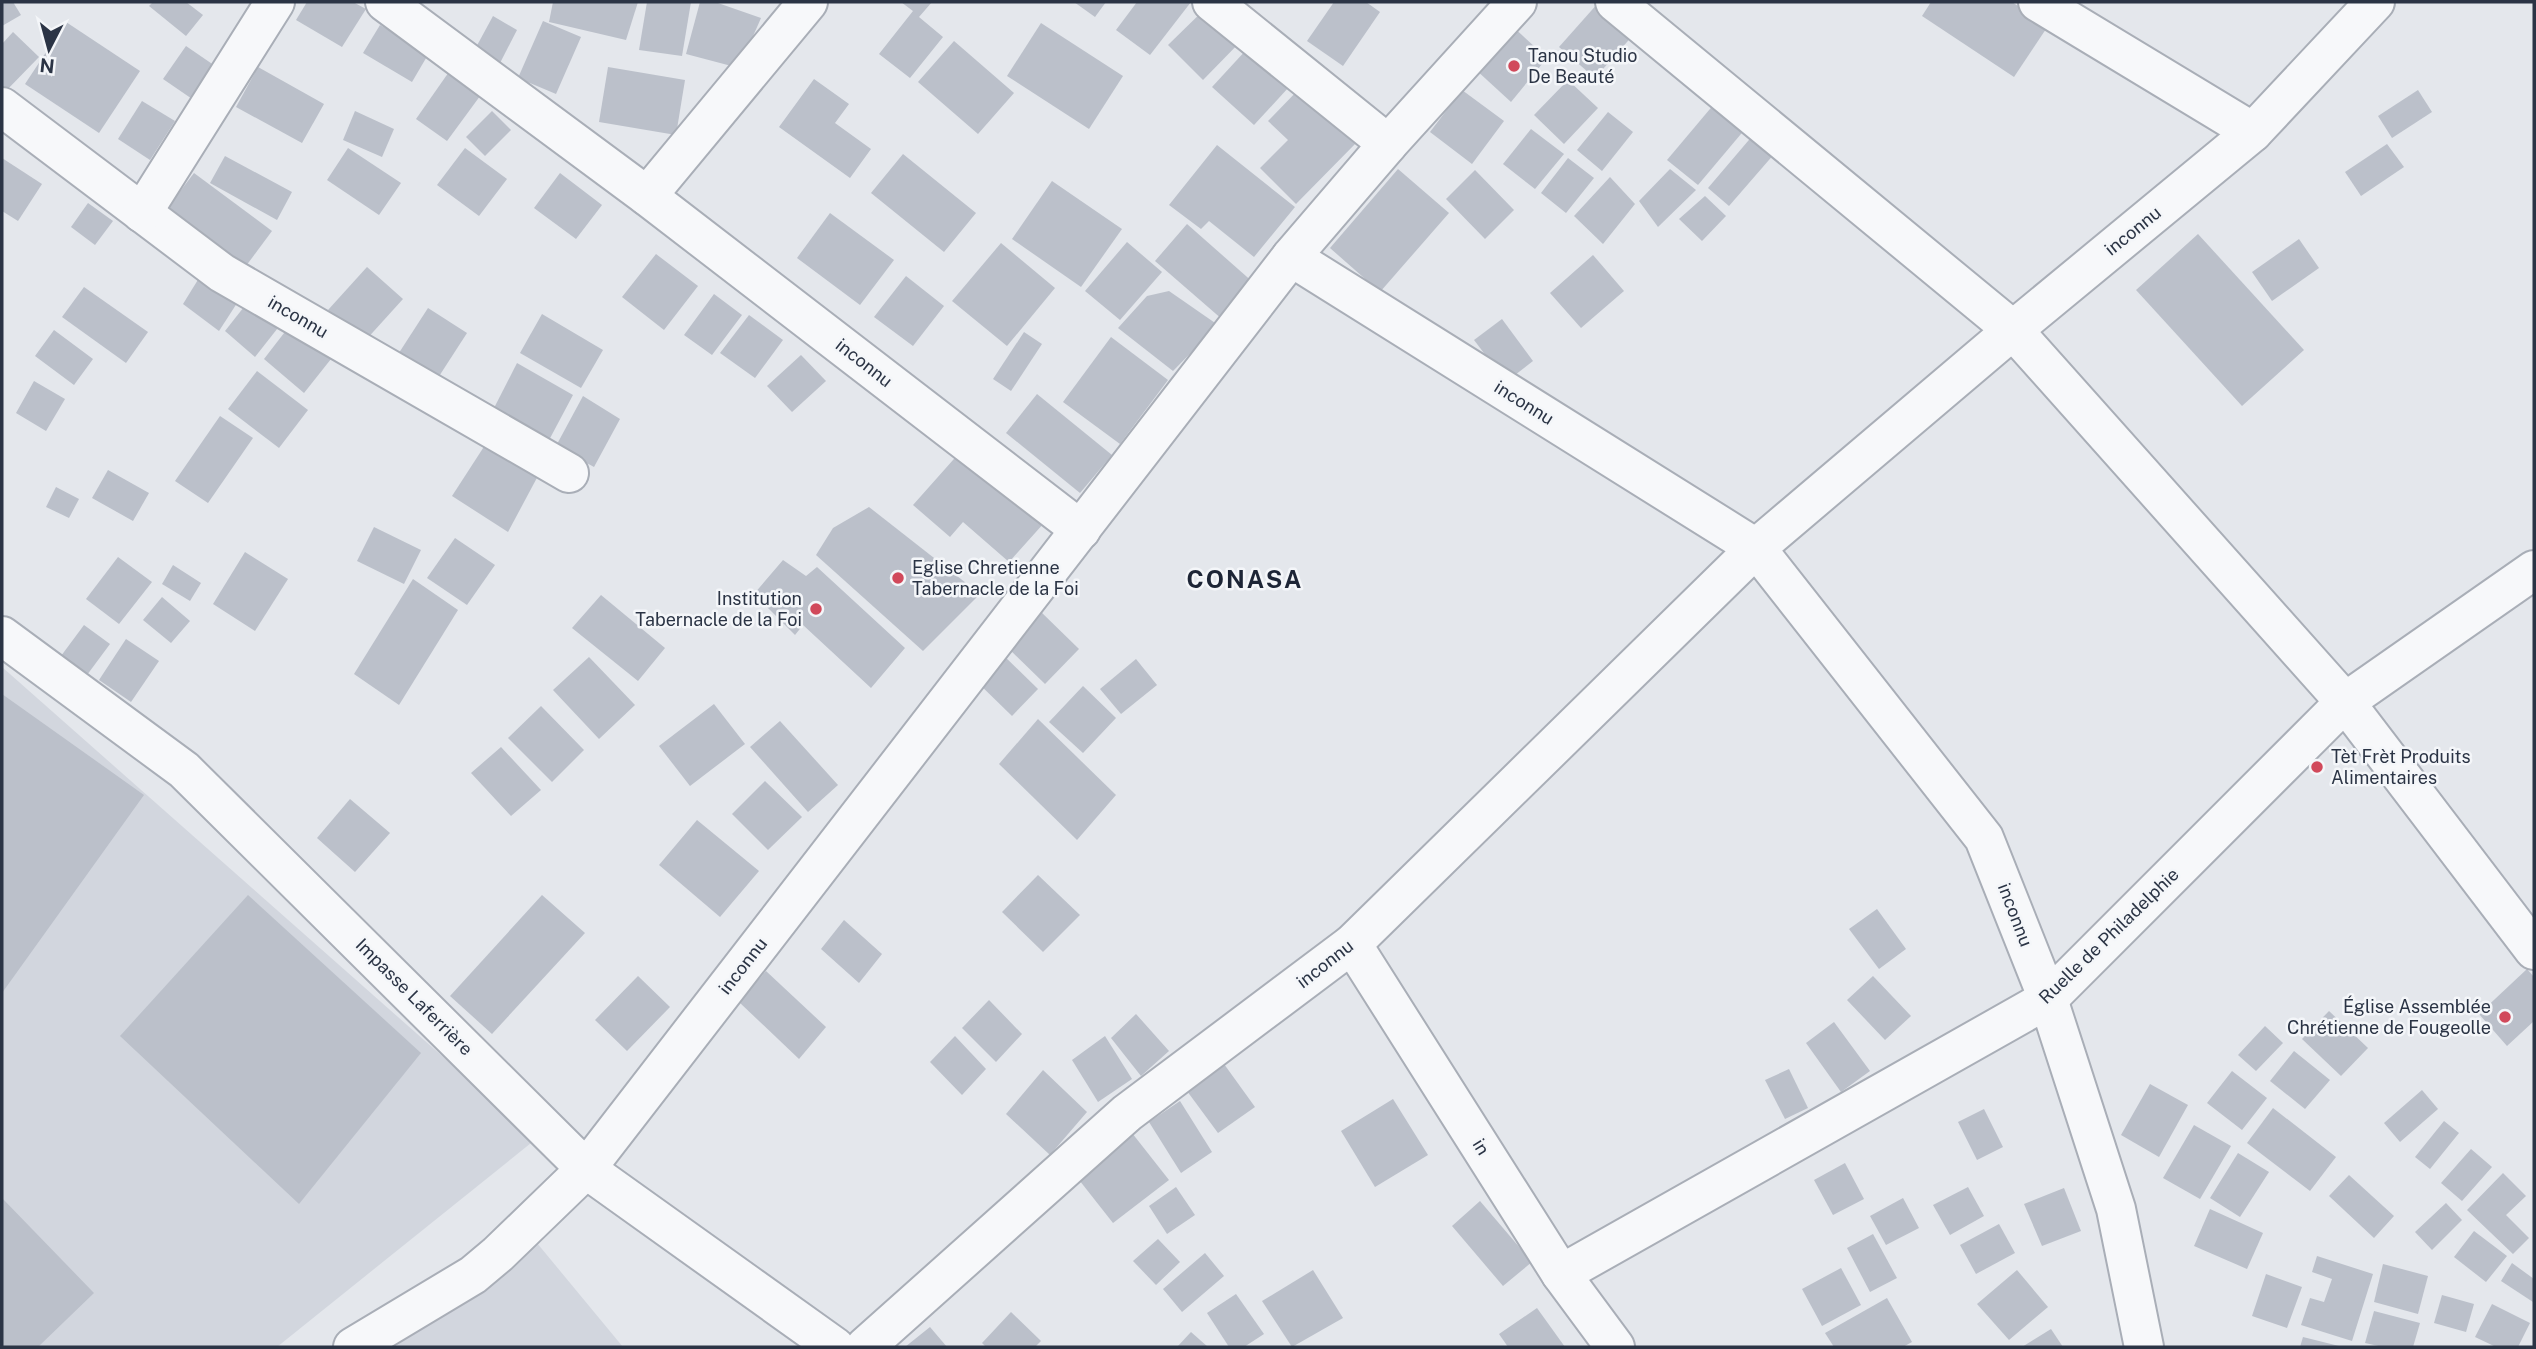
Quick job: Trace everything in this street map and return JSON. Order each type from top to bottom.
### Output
[{"type":"street","points":[[142,213],[275,2]]},
{"type":"street","name":"inconnu","points":[[385,2],[647,196],[1081,530]]},
{"type":"street","points":[[647,196],[808,2]]},
{"type":"street","points":[[1212,2],[1388,144]]},
{"type":"street","name":"inconnu","points":[[353,1347],[473,1275],[586,1169],[1291,257],[1388,144],[1517,2]]},
{"type":"street","points":[[1615,2],[2013,330],[2345,702],[2534,950]]},
{"type":"street","points":[[2038,2],[2253,132]]},
{"type":"street","name":"inconnu","points":[[864,1347],[1127,1113],[1352,944],[1756,548],[2013,330],[2253,132],[2375,2]]},
{"type":"street","name":"inconnu","points":[[2,107],[222,273],[569,472]]},
{"type":"street","name":"inconnu","points":[[1291,257],[1756,548],[1984,838],[2048,999],[2116,1209],[2144,1347]]},
{"type":"street","name":"Ruelle de Philadelphie","points":[[1561,1274],[2048,999],[2345,702],[2534,570]]},
{"type":"street","name":"Impasse Laferrière","points":[[2,636],[184,769],[586,1169],[835,1347]]},
{"type":"street","name":"in","points":[[1352,944],[1561,1274],[1615,1347]]},
{"type":"shaded area","points":[[2,667],[536,1139],[277,1347],[2,1347]]},
{"type":"shaded area","points":[[532,1237],[623,1347],[395,1347]]},
{"type":"building","points":[[2,2],[13,2],[21,15],[2,26]]},
{"type":"building","points":[[153,2],[186,2],[203,15],[186,36],[149,6]]},
{"type":"building","points":[[307,2],[353,2],[366,9],[342,47],[296,20]]},
{"type":"building","points":[[553,2],[638,2],[626,40],[549,22]]},
{"type":"building","points":[[647,2],[691,2],[682,56],[639,50]]},
{"type":"building","points":[[700,2],[715,2],[761,18],[739,68],[686,54]]},
{"type":"building","points":[[901,2],[932,2],[919,17],[943,37],[910,78],[879,54],[913,11]]},
{"type":"building","points":[[1074,2],[1106,2],[1095,17]]},
{"type":"building","points":[[1137,2],[1191,2],[1150,55],[1116,30]]},
{"type":"building","points":[[1334,2],[1366,2],[1380,12],[1343,66],[1307,41]]},
{"type":"building","points":[[1599,2],[1635,33],[1595,78],[1559,47]]},
{"type":"building","points":[[1931,2],[2012,2],[2048,26],[2014,77],[1922,16]]},
{"type":"building","points":[[1211,3],[1245,37],[1203,80],[1168,45]]},
{"type":"building","points":[[493,16],[517,30],[499,65],[474,51]]},
{"type":"building","points":[[543,21],[581,37],[556,94],[518,78]]},
{"type":"building","points":[[66,22],[140,71],[99,133],[25,84]]},
{"type":"building","points":[[1041,23],[1123,76],[1089,129],[1007,76]]},
{"type":"building","points":[[380,25],[429,53],[412,82],[363,53]]},
{"type":"building","points":[[1511,25],[1547,58],[1511,102],[1475,69]]},
{"type":"building","points":[[13,32],[39,57],[2,95],[2,44]]},
{"type":"building","points":[[954,41],[1014,93],[978,134],[918,82]]},
{"type":"building","points":[[186,46],[221,70],[198,103],[163,79]]},
{"type":"building","points":[[1247,49],[1289,87],[1254,125],[1212,87]]},
{"type":"building","points":[[258,67],[324,104],[302,143],[236,107]]},
{"type":"building","points":[[608,67],[685,80],[676,135],[599,122]]},
{"type":"building","points":[[451,69],[483,92],[447,141],[416,119]]},
{"type":"building","points":[[814,79],[849,104],[835,123],[871,149],[850,178],[779,127]]},
{"type":"building","points":[[1568,80],[1598,108],[1564,144],[1534,115]]},
{"type":"building","points":[[1301,87],[1357,142],[1296,204],[1260,168],[1288,140],[1268,121]]},
{"type":"building","points":[[1462,90],[1504,121],[1472,164],[1430,132]]},
{"type":"building","points":[[2418,90],[2432,112],[2392,138],[2378,116]]},
{"type":"building","points":[[142,101],[175,121],[150,160],[118,139]]},
{"type":"building","points":[[1715,103],[1746,128],[1698,185],[1667,160]]},
{"type":"building","points":[[355,111],[394,129],[382,157],[343,140]]},
{"type":"building","points":[[492,111],[511,130],[485,156],[466,137]]},
{"type":"building","points":[[1608,112],[1633,132],[1602,171],[1577,150]]},
{"type":"building","points":[[1531,129],[1564,154],[1535,189],[1503,164]]},
{"type":"building","points":[[1754,134],[1775,153],[1729,206],[1708,188]]},
{"type":"building","points":[[2387,144],[2404,167],[2361,196],[2345,172]]},
{"type":"building","points":[[1217,145],[1295,207],[1254,257],[1209,221],[1201,229],[1169,205]]},
{"type":"building","points":[[348,148],[401,183],[379,215],[327,180]]},
{"type":"building","points":[[465,148],[507,179],[479,216],[437,185]]},
{"type":"building","points":[[903,154],[976,213],[944,252],[871,193]]},
{"type":"building","points":[[225,156],[292,192],[277,220],[210,183]]},
{"type":"building","points":[[2,158],[42,184],[18,221],[2,211]]},
{"type":"building","points":[[1568,158],[1594,178],[1566,213],[1541,193]]},
{"type":"building","points":[[1398,169],[1449,213],[1380,292],[1330,248]]},
{"type":"building","points":[[1670,169],[1696,190],[1658,227],[1639,201]]},
{"type":"building","points":[[1475,170],[1514,210],[1485,239],[1446,199]]},
{"type":"building","points":[[194,173],[272,231],[243,270],[165,211]]},
{"type":"building","points":[[560,173],[602,205],[576,239],[534,208]]},
{"type":"building","points":[[1610,177],[1635,204],[1603,244],[1574,216]]},
{"type":"building","points":[[1052,181],[1122,229],[1081,287],[1012,239]]},
{"type":"building","points":[[1705,196],[1726,216],[1702,241],[1679,219]]},
{"type":"building","points":[[88,203],[113,221],[95,245],[71,227]]},
{"type":"building","points":[[830,213],[894,260],[860,305],[797,258]]},
{"type":"building","points":[[1187,224],[1255,284],[1223,320],[1155,261]]},
{"type":"building","points":[[2198,234],[2304,350],[2242,406],[2136,290]]},
{"type":"building","points":[[2299,239],[2319,268],[2272,301],[2252,272]]},
{"type":"building","points":[[1127,242],[1162,272],[1120,320],[1085,291]]},
{"type":"building","points":[[1001,243],[1055,288],[1007,346],[952,301]]},
{"type":"building","points":[[656,254],[698,286],[664,330],[622,297]]},
{"type":"building","points":[[1593,255],[1624,291],[1581,328],[1550,293]]},
{"type":"building","points":[[367,267],[403,299],[364,342],[328,310]]},
{"type":"building","points":[[204,270],[241,297],[219,331],[183,304]]},
{"type":"building","points":[[906,276],[944,306],[913,346],[874,317]]},
{"type":"building","points":[[84,287],[148,332],[126,363],[62,317]]},
{"type":"building","points":[[1169,291],[1218,325],[1173,371],[1118,328],[1147,296]]},
{"type":"building","points":[[714,294],[742,315],[712,355],[684,335]]},
{"type":"building","points":[[251,298],[281,324],[255,357],[225,331]]},
{"type":"building","points":[[428,308],[467,333],[434,384],[395,359]]},
{"type":"building","points":[[542,314],[603,350],[581,388],[520,353]]},
{"type":"building","points":[[749,315],[783,340],[755,378],[720,353]]},
{"type":"building","points":[[1502,319],[1533,361],[1506,382],[1474,340]]},
{"type":"building","points":[[291,324],[331,359],[304,393],[264,359]]},
{"type":"building","points":[[54,330],[93,359],[74,385],[35,356]]},
{"type":"building","points":[[1024,332],[1042,344],[1011,391],[993,379]]},
{"type":"building","points":[[1111,337],[1168,380],[1120,444],[1063,402]]},
{"type":"building","points":[[801,355],[826,381],[792,412],[767,386]]},
{"type":"building","points":[[517,363],[573,395],[548,442],[493,410]]},
{"type":"building","points":[[257,371],[308,410],[279,448],[228,409]]},
{"type":"building","points":[[34,381],[65,399],[46,431],[16,413]]},
{"type":"building","points":[[1037,394],[1112,455],[1080,493],[1006,433]]},
{"type":"building","points":[[583,396],[620,419],[594,467],[556,446]]},
{"type":"building","points":[[220,416],[253,438],[208,503],[175,481]]},
{"type":"building","points":[[487,442],[539,474],[508,532],[452,496]]},
{"type":"building","points":[[961,451],[1044,523],[1009,562],[963,522],[950,537],[913,505]]},
{"type":"building","points":[[108,470],[149,493],[133,521],[92,498]]},
{"type":"building","points":[[56,487],[79,499],[69,518],[46,507]]},
{"type":"building","points":[[869,507],[980,594],[923,651],[816,555],[833,528]]},
{"type":"building","points":[[374,527],[421,550],[404,584],[357,561]]},
{"type":"building","points":[[455,538],[495,565],[467,605],[427,578]]},
{"type":"building","points":[[245,552],[288,579],[255,631],[213,604]]},
{"type":"building","points":[[118,557],[152,582],[119,624],[86,599]]},
{"type":"building","name":"Institution Tabernacle de la Foi","points":[[783,560],[806,576],[817,567],[905,648],[871,688],[803,625],[795,635],[754,594]]},
{"type":"building","points":[[173,565],[201,583],[190,601],[162,584]]},
{"type":"building","points":[[413,579],[458,610],[399,705],[354,674]]},
{"type":"building","points":[[601,595],[665,648],[638,681],[572,628]]},
{"type":"building","points":[[162,597],[190,621],[171,643],[143,620]]},
{"type":"building","points":[[1038,609],[1079,649],[1045,684],[1003,643]]},
{"type":"building","points":[[84,625],[110,644],[87,675],[61,656]]},
{"type":"building","points":[[126,639],[159,661],[131,702],[99,680]]},
{"type":"building","points":[[1000,652],[1038,689],[1012,716],[973,678]]},
{"type":"building","points":[[589,657],[635,705],[599,739],[553,690]]},
{"type":"building","points":[[1136,659],[1157,685],[1121,714],[1100,689]]},
{"type":"building","points":[[1083,686],[1116,718],[1083,753],[1049,722]]},
{"type":"building","points":[[2,694],[144,795],[2,993]]},
{"type":"building","points":[[714,704],[745,744],[690,786],[659,746]]},
{"type":"building","points":[[541,706],[584,750],[552,782],[508,738]]},
{"type":"building","points":[[1038,719],[1116,795],[1077,840],[999,764]]},
{"type":"building","points":[[780,721],[838,785],[808,812],[750,747]]},
{"type":"building","points":[[501,747],[541,790],[511,816],[471,773]]},
{"type":"building","points":[[765,781],[802,817],[768,850],[732,814]]},
{"type":"building","points":[[350,799],[390,833],[355,872],[317,838]]},
{"type":"building","points":[[697,820],[759,871],[720,917],[659,865]]},
{"type":"building","points":[[1038,875],[1080,915],[1043,952],[1002,912]]},
{"type":"building","points":[[248,895],[421,1053],[299,1204],[120,1036]]},
{"type":"building","points":[[542,895],[585,933],[492,1034],[450,996]]},
{"type":"building","points":[[1877,909],[1906,949],[1879,969],[1849,929]]},
{"type":"building","points":[[844,920],[882,954],[859,983],[821,949]]},
{"type":"building","points":[[2527,969],[2534,977],[2534,1021],[2507,1046],[2479,1014]]},
{"type":"building","points":[[766,971],[826,1027],[799,1059],[739,1002]]},
{"type":"building","points":[[638,976],[670,1007],[627,1051],[595,1020]]},
{"type":"building","points":[[1873,976],[1911,1016],[1885,1040],[1847,1000]]},
{"type":"building","points":[[989,1000],[1022,1034],[996,1062],[962,1028]]},
{"type":"building","points":[[2329,1011],[2368,1048],[2341,1076],[2302,1039]]},
{"type":"building","points":[[1136,1014],[1169,1051],[1141,1076],[1111,1038]]},
{"type":"building","points":[[1834,1022],[1870,1071],[1841,1092],[1806,1043]]},
{"type":"building","points":[[2265,1026],[2283,1043],[2256,1071],[2238,1055]]},
{"type":"building","points":[[955,1036],[986,1069],[962,1095],[930,1062]]},
{"type":"building","points":[[1105,1036],[1132,1079],[1098,1102],[1072,1060]]},
{"type":"building","points":[[2294,1051],[2330,1080],[2305,1109],[2270,1081]]},
{"type":"building","points":[[1224,1064],[1255,1107],[1218,1133],[1187,1091]]},
{"type":"building","points":[[1789,1069],[1808,1108],[1785,1119],[1765,1080]]},
{"type":"building","points":[[1043,1070],[1087,1112],[1050,1155],[1006,1114]]},
{"type":"building","points":[[2232,1071],[2267,1098],[2242,1130],[2207,1103]]},
{"type":"building","points":[[2150,1084],[2188,1105],[2159,1157],[2121,1135]]},
{"type":"building","points":[[2422,1090],[2438,1109],[2400,1142],[2384,1123]]},
{"type":"building","points":[[1393,1099],[1428,1155],[1375,1187],[1341,1131]]},
{"type":"building","points":[[1180,1101],[1212,1152],[1181,1173],[1149,1122]]},
{"type":"building","points":[[2273,1108],[2336,1157],[2310,1191],[2247,1143]]},
{"type":"building","points":[[1984,1109],[2003,1147],[1977,1160],[1958,1122]]},
{"type":"building","points":[[2444,1121],[2459,1133],[2430,1169],[2415,1157]]},
{"type":"building","points":[[2194,1125],[2231,1146],[2200,1199],[2163,1178]]},
{"type":"building","points":[[1132,1133],[1169,1180],[1113,1223],[1076,1176]]},
{"type":"building","points":[[2471,1149],[2492,1167],[2462,1201],[2441,1183]]},
{"type":"building","points":[[2238,1153],[2269,1172],[2240,1217],[2210,1198]]},
{"type":"building","points":[[1845,1163],[1864,1199],[1833,1215],[1814,1180]]},
{"type":"building","points":[[2503,1173],[2526,1196],[2506,1215],[2529,1238],[2513,1254],[2467,1210]]},
{"type":"building","points":[[2349,1175],[2394,1216],[2374,1238],[2329,1196]]},
{"type":"building","points":[[1176,1187],[1195,1215],[1167,1234],[1149,1206]]},
{"type":"building","points":[[1968,1187],[1984,1216],[1950,1235],[1933,1205]]},
{"type":"building","points":[[2064,1188],[2081,1231],[2042,1246],[2024,1204]]},
{"type":"building","points":[[2,1198],[94,1293],[38,1347],[2,1347]]},
{"type":"building","points":[[1903,1198],[1919,1228],[1886,1245],[1870,1216]]},
{"type":"building","points":[[1480,1201],[1532,1262],[1503,1286],[1452,1226]]},
{"type":"building","points":[[2446,1203],[2462,1220],[2432,1250],[2415,1232]]},
{"type":"building","points":[[2210,1209],[2263,1233],[2247,1269],[2194,1246]]},
{"type":"building","points":[[1999,1224],[2015,1253],[1976,1274],[1960,1245]]},
{"type":"building","points":[[2474,1231],[2507,1256],[2486,1282],[2454,1257]]},
{"type":"building","points":[[1873,1234],[1897,1278],[1870,1292],[1847,1248]]},
{"type":"building","points":[[1158,1239],[1180,1262],[1156,1285],[1133,1261]]},
{"type":"building","points":[[1205,1253],[1224,1276],[1182,1312],[1163,1289]]},
{"type":"building","points":[[2317,1256],[2373,1274],[2352,1341],[2301,1325],[2310,1298],[2324,1302],[2332,1279],[2312,1272]]},
{"type":"building","points":[[2512,1263],[2534,1279],[2533,1302],[2501,1281]]},
{"type":"building","points":[[2383,1264],[2428,1276],[2418,1314],[2374,1302]]},
{"type":"building","points":[[1841,1268],[1861,1305],[1822,1326],[1802,1289]]},
{"type":"building","points":[[1313,1270],[1343,1318],[1292,1347],[1262,1301]]},
{"type":"building","points":[[2017,1270],[2048,1307],[2009,1340],[1977,1304]]},
{"type":"building","points":[[2266,1274],[2302,1287],[2287,1328],[2252,1316]]},
{"type":"building","points":[[1236,1294],[1264,1334],[1244,1347],[1229,1347],[1207,1313]]},
{"type":"building","points":[[2442,1295],[2474,1304],[2466,1332],[2434,1323]]},
{"type":"building","points":[[1887,1298],[1912,1342],[1903,1347],[1834,1347],[1825,1333]]},
{"type":"building","points":[[2492,1304],[2530,1323],[2518,1347],[2496,1347],[2475,1337]]},
{"type":"building","points":[[1537,1308],[1565,1347],[1508,1347],[1499,1334]]},
{"type":"building","points":[[2374,1311],[2420,1323],[2413,1347],[2383,1347],[2365,1343]]},
{"type":"building","points":[[1011,1312],[1041,1341],[1035,1347],[986,1347],[982,1343]]},
{"type":"building","points":[[930,1327],[947,1347],[905,1347]]},
{"type":"building","points":[[2051,1329],[2063,1347],[2022,1347]]},
{"type":"building","points":[[1191,1332],[1208,1347],[1177,1347]]},
{"type":"building","points":[[2303,1337],[2339,1346],[2339,1347],[2300,1347]]},
{"type":"place","name":"Tanou Studio De Beauté","points":[[1514,66]]},
{"type":"place","name":"Eglise Chretienne Tabernacle de la Foi","points":[[898,578]]},
{"type":"place","name":"Institution Tabernacle de la Foi","points":[[816,609]]},
{"type":"place","name":"Tèt Frèt Produits Alimentaires","points":[[2317,767]]},
{"type":"place","name":"Église Assemblée Chrétienne de Fougeolle","points":[[2505,1017]]},
{"type":"district","name":"CONASA","points":[[1245,580]]}]
